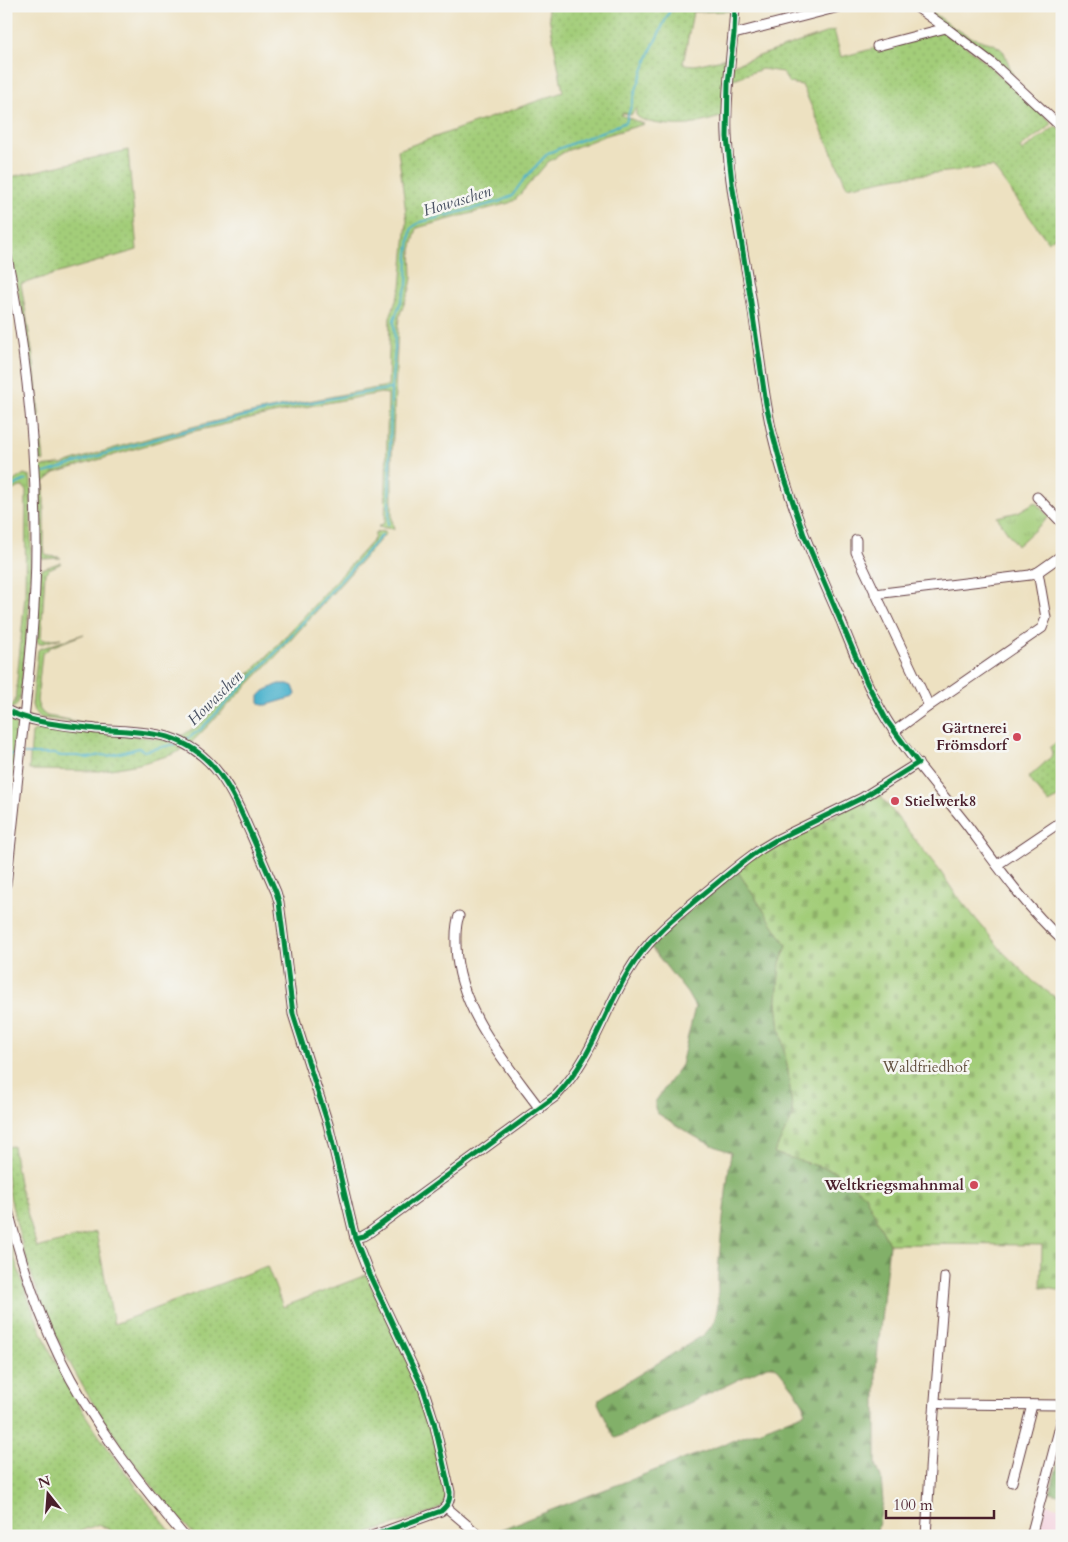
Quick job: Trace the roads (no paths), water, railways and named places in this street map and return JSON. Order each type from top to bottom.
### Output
[{"type":"street","points":[[735,6],[734,34],[728,83],[727,137],[732,183],[773,436],[804,535],[881,711],[918,764],[997,865],[1033,909],[1062,940]]},
{"type":"street","points":[[734,34],[843,6]]},
{"type":"street","points":[[915,6],[992,63],[1062,128]]},
{"type":"street","points":[[877,46],[946,28]]},
{"type":"street","points":[[6,252],[26,366],[34,464],[36,554],[31,648],[20,767],[6,884]]},
{"type":"street","points":[[1037,497],[1062,523]]},
{"type":"street","points":[[856,540],[856,552],[929,706]]},
{"type":"street","points":[[876,594],[1030,575],[1038,572],[1062,555]]},
{"type":"street","points":[[895,731],[1042,628],[1046,618],[1038,572]]},
{"type":"street","points":[[6,710],[24,718],[40,722],[152,735],[173,740],[200,755],[222,775],[230,787],[279,902],[293,1014],[328,1124],[355,1238],[369,1274],[424,1388],[436,1429],[450,1492],[450,1501],[446,1507],[434,1514],[372,1536]]},
{"type":"street","points":[[355,1238],[370,1232],[556,1096],[575,1073],[589,1050],[628,972],[648,943],[661,929],[761,849],[788,833],[862,798],[918,764]]},
{"type":"street","points":[[997,865],[1062,821]]},
{"type":"street","points":[[459,916],[455,925],[457,959],[470,1005],[487,1036],[540,1109]]},
{"type":"street","points":[[6,1202],[32,1293],[58,1356],[85,1403],[116,1450],[184,1536]]},
{"type":"street","points":[[926,1536],[945,1277]]},
{"type":"street","points":[[935,1403],[1062,1405]]},
{"type":"street","points":[[1012,1482],[1032,1405]]},
{"type":"street","points":[[1031,1536],[1062,1419]]},
{"type":"street","points":[[446,1507],[480,1536]]},
{"type":"water","points":[[279,684],[293,686],[296,694],[294,697],[262,705],[259,702],[259,696],[264,691]]},
{"type":"waterway","name":"Howaschen","points":[[388,524],[391,389],[395,349],[394,320],[407,285],[411,230],[421,222],[498,202],[512,196],[524,179],[548,153],[626,122],[651,50],[672,6]]},
{"type":"waterway","points":[[45,473],[140,443],[236,418],[301,404],[391,389]]},
{"type":"waterway","points":[[6,489],[26,480]]},
{"type":"waterway","name":"Howaschen","points":[[184,741],[200,730],[276,652],[382,535]]},
{"type":"waterway","name":"Howaschen","points":[[24,754],[55,754],[88,758],[101,755],[108,756],[139,748],[144,751],[175,744]]},
{"type":"waterway","name":"Howaschen","points":[[6,755],[16,754]]},
{"type":"place","name":"Gärtnerei Frömsdorf","points":[[1017,737]]},
{"type":"place","name":"Stielwerk8","points":[[895,801]]},
{"type":"place","name":"Weltkriegsmahnmal","points":[[974,1185]]},
{"type":"park label","name":"Waldfriedhof","points":[[925,1067]]}]
